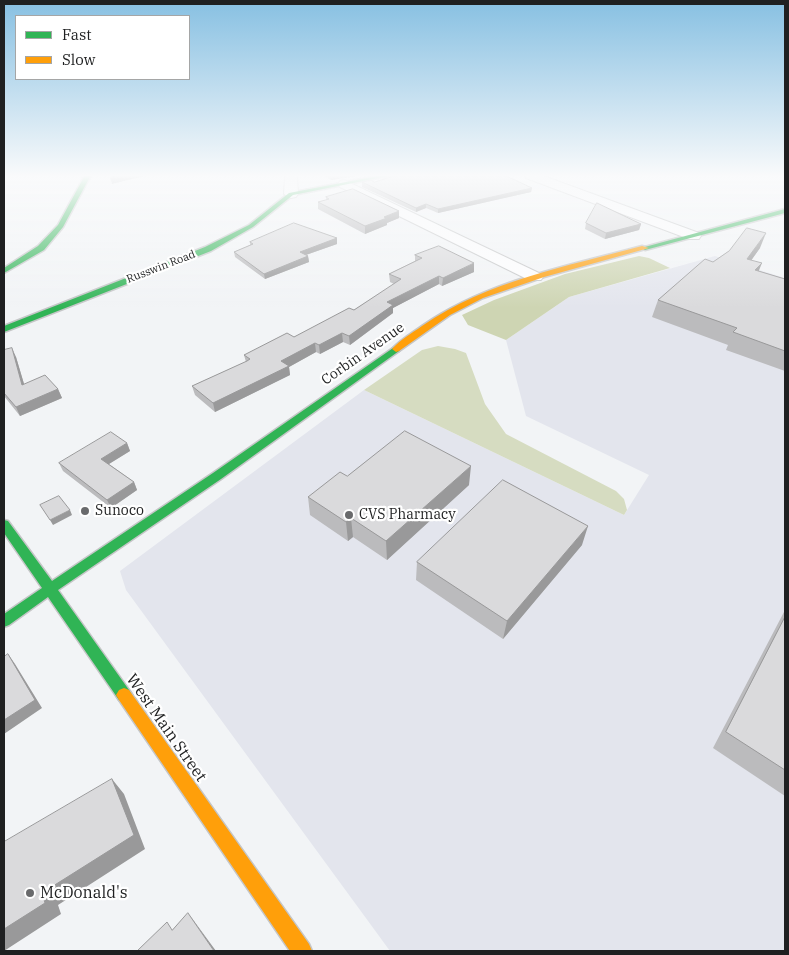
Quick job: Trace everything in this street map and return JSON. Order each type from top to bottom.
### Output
[{"type":"main road","points":[[4,271],[41,248],[64,220]]},
{"type":"main road","name":"Russwin Road","points":[[4,330],[208,249],[251,226],[259,220]]},
{"type":"main road","name":"Corbin Avenue","points":[[4,621],[217,476],[446,315],[492,291],[535,277],[754,220]]},
{"type":"main road","name":"West Main Street","points":[[4,524],[302,951]]},
{"type":"street","points":[[417,220],[535,277]]},
{"type":"street","points":[[650,220],[694,236]]},
{"type":"shaded area","points":[[715,256],[785,278],[785,951],[390,951],[126,590],[120,571],[364,390],[624,515],[649,475],[526,416],[506,340],[569,297]]},
{"type":"green space","points":[[639,256],[649,258],[670,268],[569,297],[506,340],[468,325],[462,315],[494,300],[565,274]]},
{"type":"green space","points":[[438,346],[466,353],[485,404],[506,434],[616,491],[624,499],[627,510],[624,515],[364,390],[422,350]]},
{"type":"building","points":[[352,220],[383,220],[365,226]]},
{"type":"building","points":[[588,220],[632,220],[641,224],[606,233],[586,223]]},
{"type":"building","points":[[294,223],[337,238],[300,252],[308,256],[264,274],[234,252],[253,244],[250,242]]},
{"type":"building","points":[[747,228],[766,233],[747,259],[762,263],[755,270],[785,279],[785,351],[733,332],[737,328],[658,300],[705,259],[713,262],[729,251]]},
{"type":"building","points":[[439,246],[474,263],[443,278],[439,276],[387,302],[393,305],[349,336],[342,333],[319,345],[315,343],[281,361],[289,366],[213,403],[192,386],[247,361],[250,359],[244,355],[287,333],[294,337],[349,308],[354,310],[401,279],[389,274],[422,258],[415,255]]},
{"type":"building","points":[[12,348],[22,385],[45,375],[58,389],[16,407],[4,393],[4,350]]},
{"type":"building","points":[[405,431],[471,466],[386,541],[351,518],[346,522],[308,497],[340,472],[347,476]]},
{"type":"building","points":[[111,432],[127,443],[101,459],[134,482],[107,500],[59,463]]},
{"type":"building","points":[[503,480],[588,526],[507,621],[417,562]]},
{"type":"building","points":[[59,496],[70,510],[50,520],[40,505]]},
{"type":"building","points":[[785,617],[785,770],[726,732]]},
{"type":"building","points":[[8,654],[35,700],[4,720],[4,657]]},
{"type":"building","points":[[112,779],[134,835],[42,893],[45,903],[4,929],[4,842]]},
{"type":"building","points":[[188,913],[214,951],[137,951],[167,922],[172,930]]},
{"type":"traffic: fast","points":[[4,271],[41,248],[64,220]]},
{"type":"traffic: fast","points":[[4,329],[208,249],[251,226],[259,220]]},
{"type":"traffic: fast","points":[[645,248],[753,220]]},
{"type":"traffic: fast","points":[[124,695],[50,589],[217,476],[396,349]]},
{"type":"traffic: fast","points":[[4,524],[50,589],[4,621]]},
{"type":"traffic: slow","points":[[396,349],[447,313],[480,296],[541,275],[645,248]]},
{"type":"traffic: slow","points":[[124,695],[302,951]]},
{"type":"place","name":"Sunoco","points":[[85,511]]},
{"type":"place","name":"CVS Pharmacy","points":[[349,515]]},
{"type":"place","name":"McDonald's","points":[[30,893]]}]
